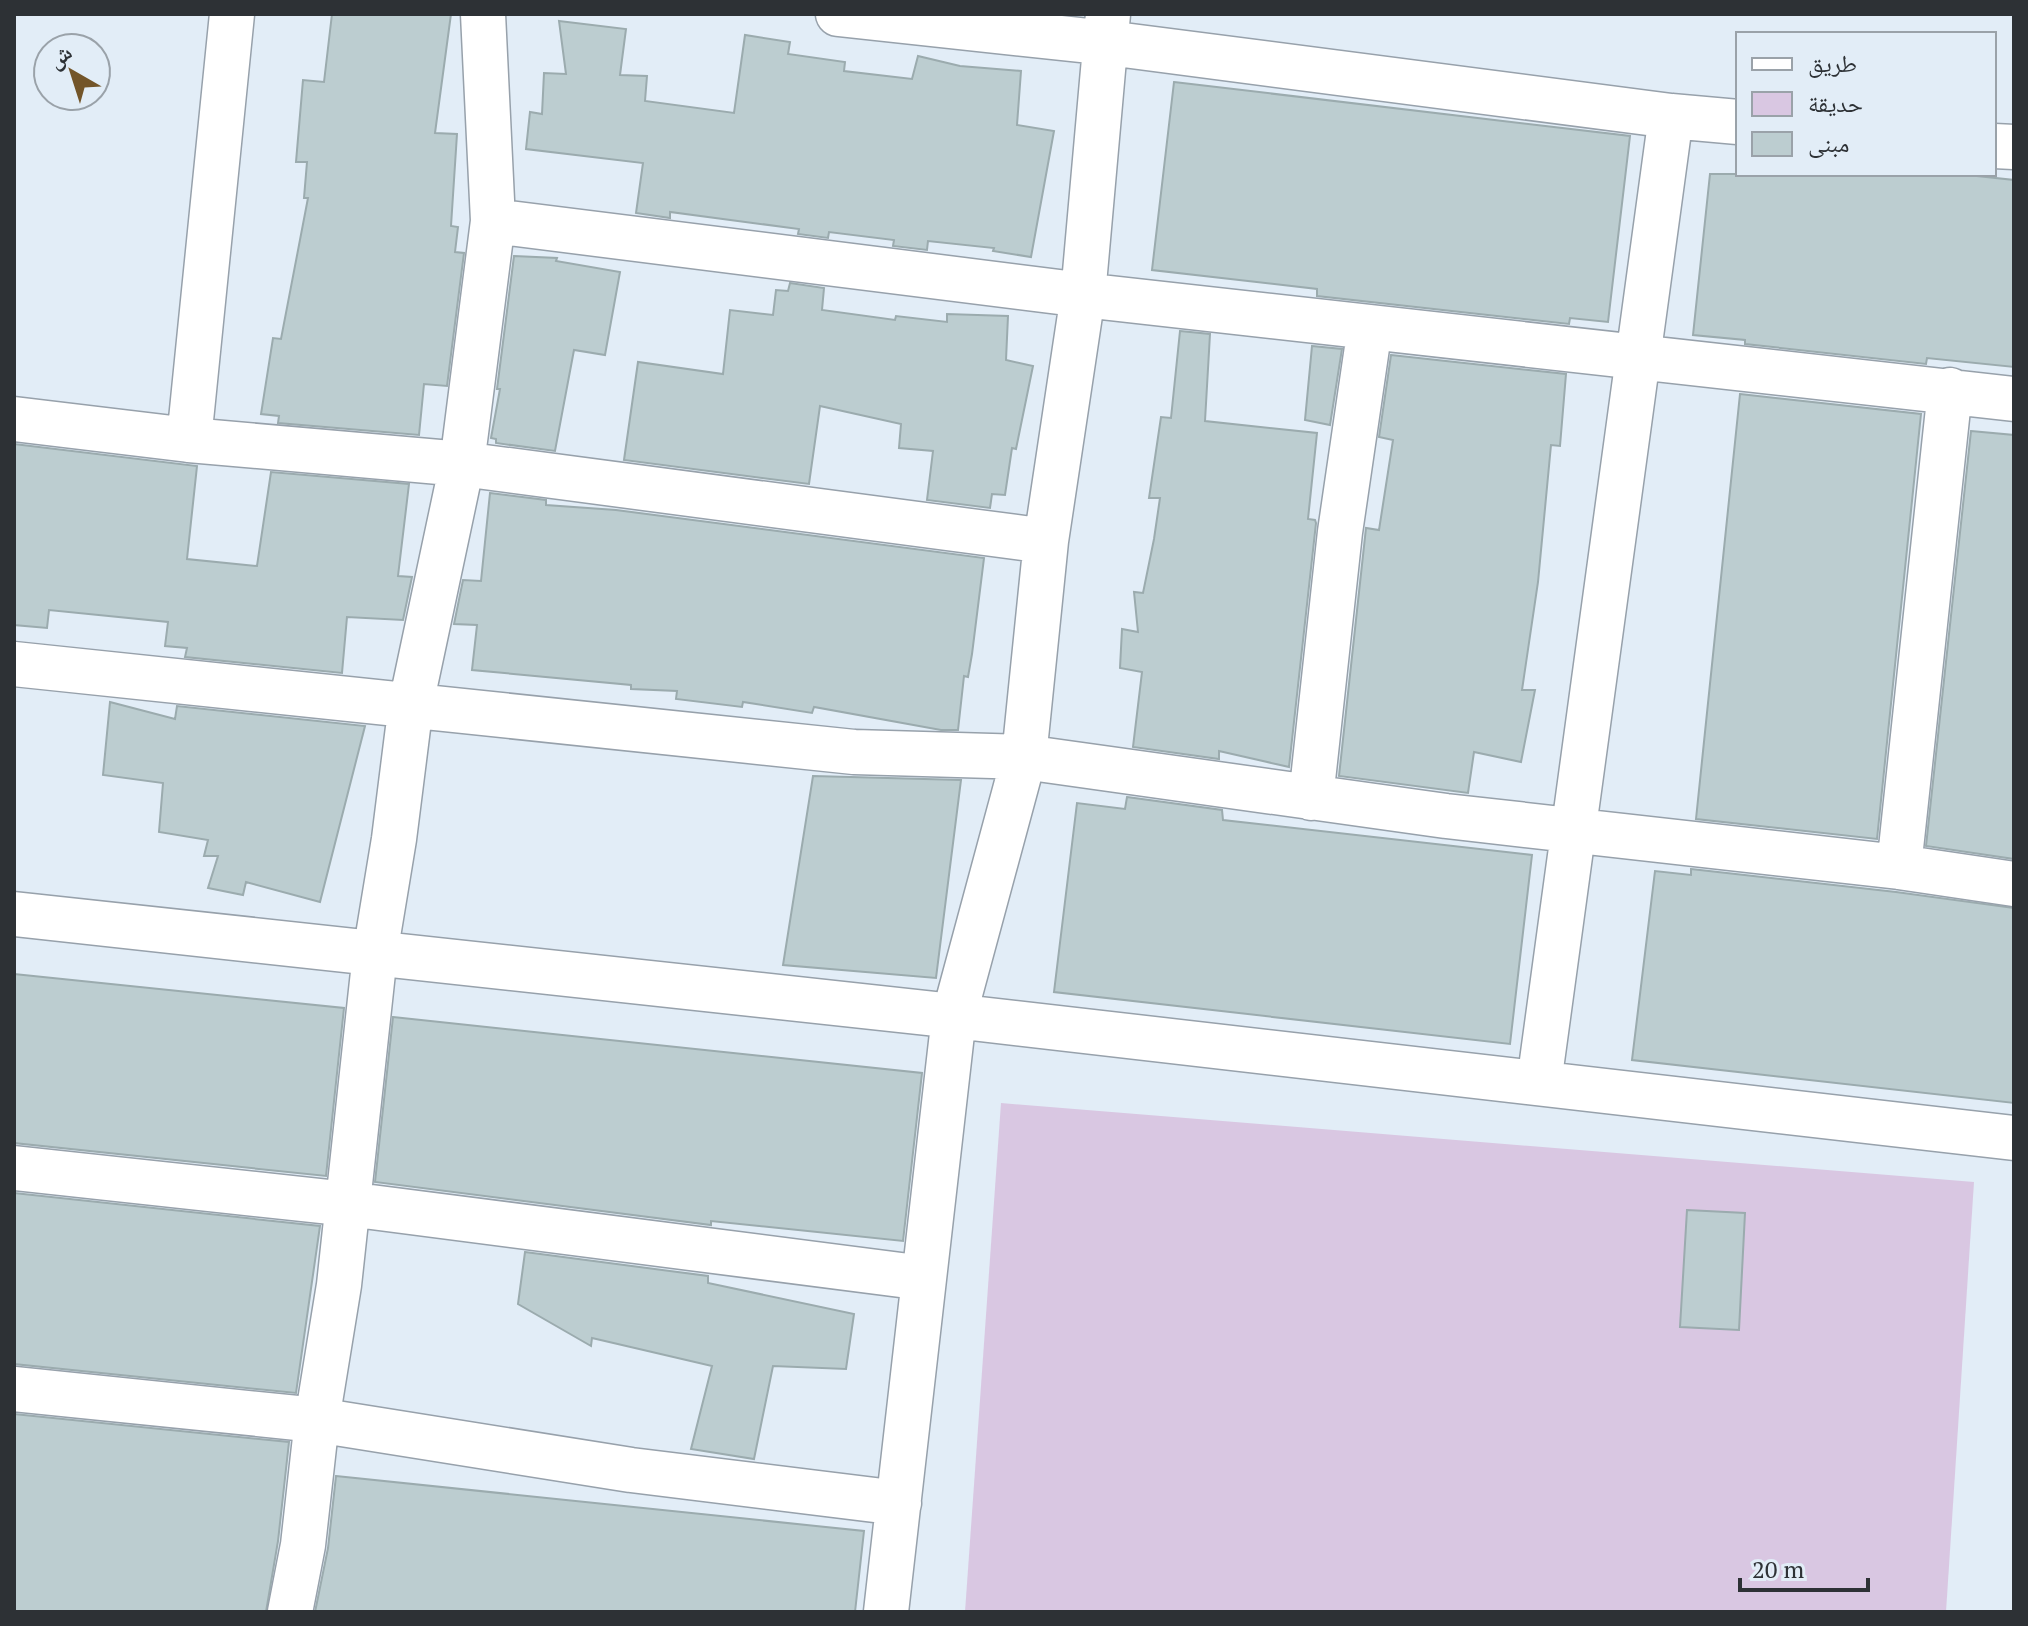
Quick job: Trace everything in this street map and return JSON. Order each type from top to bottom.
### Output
[{"type":"street","points":[[189,440],[232,14]]},
{"type":"street","points":[[290,1612],[303,1545],[317,1420],[339,1285],[375,954],[394,839],[411,704],[462,464],[493,221],[483,14]]},
{"type":"street","points":[[838,14],[1108,28],[1671,116],[1736,122]]},
{"type":"street","points":[[886,1612],[954,1016],[1024,757],[1046,541],[1083,295],[1108,28]]},
{"type":"street","points":[[1539,1083],[1671,116]]},
{"type":"street","points":[[493,221],[1083,295],[2014,399]]},
{"type":"street","points":[[1311,798],[1340,532],[1370,327]]},
{"type":"street","points":[[1899,867],[1950,390]]},
{"type":"street","points":[[14,419],[189,440],[462,464],[1046,541]]},
{"type":"street","points":[[14,664],[854,752],[1024,757],[1311,798],[1899,867],[2014,884]]},
{"type":"street","points":[[14,914],[954,1016],[2014,1138]]},
{"type":"street","points":[[14,1168],[348,1204],[924,1278]]},
{"type":"street","points":[[14,1389],[317,1420],[631,1470],[846,1499],[899,1503]]},
{"type":"green space","points":[[1001,1103],[1974,1182],[1946,1612],[965,1612]]},
{"type":"building","points":[[332,14],[451,14],[435,133],[457,134],[451,226],[458,227],[455,252],[464,253],[447,386],[424,384],[419,435],[278,423],[279,416],[261,414],[273,338],[281,339],[308,198],[304,198],[307,162],[296,162],[303,80],[324,82]]},
{"type":"building","points":[[559,21],[626,29],[620,75],[647,76],[645,101],[734,113],[745,35],[790,42],[788,54],[845,62],[844,71],[912,79],[918,56],[960,66],[1021,71],[1017,125],[1054,131],[1031,257],[993,251],[994,248],[928,241],[927,250],[893,246],[894,240],[829,232],[828,238],[798,234],[799,229],[670,212],[670,218],[636,213],[643,163],[526,149],[530,112],[542,114],[544,73],[566,74]]},
{"type":"building","points":[[1174,82],[1630,136],[1608,322],[1570,318],[1569,324],[1317,296],[1317,289],[1152,270]]},
{"type":"building","points":[[1710,174],[1977,176],[2014,180],[2014,367],[1927,358],[1926,364],[1745,344],[1745,340],[1693,335]]},
{"type":"building","points":[[514,256],[557,258],[556,261],[620,272],[605,355],[574,350],[555,451],[496,443],[496,439],[491,438],[500,389],[497,389]]},
{"type":"building","points":[[790,283],[824,288],[822,310],[895,320],[896,316],[947,322],[947,314],[1008,316],[1006,360],[1033,366],[1016,449],[1012,448],[1005,495],[992,494],[990,508],[927,500],[933,451],[899,448],[901,424],[820,406],[809,484],[624,460],[638,362],[723,374],[730,310],[773,315],[776,290],[788,291]]},
{"type":"building","points":[[1180,331],[1210,334],[1205,421],[1317,433],[1308,519],[1316,523],[1289,767],[1219,751],[1219,759],[1133,747],[1142,672],[1120,668],[1122,629],[1138,632],[1134,592],[1143,593],[1154,539],[1160,498],[1149,498],[1161,417],[1171,418]]},
{"type":"building","points":[[1312,346],[1342,349],[1330,425],[1305,420]]},
{"type":"building","points":[[1391,355],[1566,374],[1560,446],[1551,445],[1538,582],[1522,690],[1535,690],[1521,762],[1474,752],[1468,793],[1339,776],[1366,528],[1379,530],[1393,440],[1379,437]]},
{"type":"building","points":[[1740,394],[1921,414],[1877,839],[1696,819]]},
{"type":"building","points":[[1971,431],[2014,435],[2014,859],[1926,846]]},
{"type":"building","points":[[14,444],[197,466],[187,559],[257,566],[271,472],[409,484],[398,576],[412,577],[403,620],[347,617],[342,673],[185,657],[187,648],[165,646],[168,622],[49,610],[47,628],[14,625]]},
{"type":"building","points":[[490,493],[546,500],[546,505],[616,510],[984,558],[972,654],[968,677],[964,676],[958,730],[941,730],[814,707],[812,713],[743,702],[742,707],[676,699],[677,691],[631,689],[631,685],[472,670],[477,625],[454,624],[463,580],[481,581]]},
{"type":"building","points":[[110,702],[175,719],[177,706],[365,726],[320,902],[246,882],[243,895],[208,888],[218,856],[204,856],[208,840],[159,832],[163,783],[103,775]]},
{"type":"building","points":[[813,776],[961,780],[936,978],[783,965]]},
{"type":"building","points":[[1127,797],[1222,810],[1223,820],[1532,855],[1510,1044],[1054,992],[1077,803],[1125,809]]},
{"type":"building","points":[[1691,869],[2014,908],[2014,1103],[1632,1060],[1655,871],[1691,875]]},
{"type":"building","points":[[14,974],[344,1008],[326,1176],[14,1143]]},
{"type":"building","points":[[393,1017],[922,1073],[903,1241],[711,1221],[711,1225],[375,1182]]},
{"type":"building","points":[[14,1193],[320,1226],[296,1393],[14,1364]]},
{"type":"building","points":[[1687,1210],[1745,1213],[1739,1330],[1680,1327]]},
{"type":"building","points":[[525,1252],[708,1276],[708,1283],[854,1314],[846,1369],[773,1366],[754,1459],[691,1449],[712,1366],[592,1338],[591,1346],[518,1304]]},
{"type":"building","points":[[14,1414],[289,1442],[266,1612],[14,1612]]},
{"type":"building","points":[[336,1476],[864,1531],[855,1612],[315,1612],[328,1548]]}]
